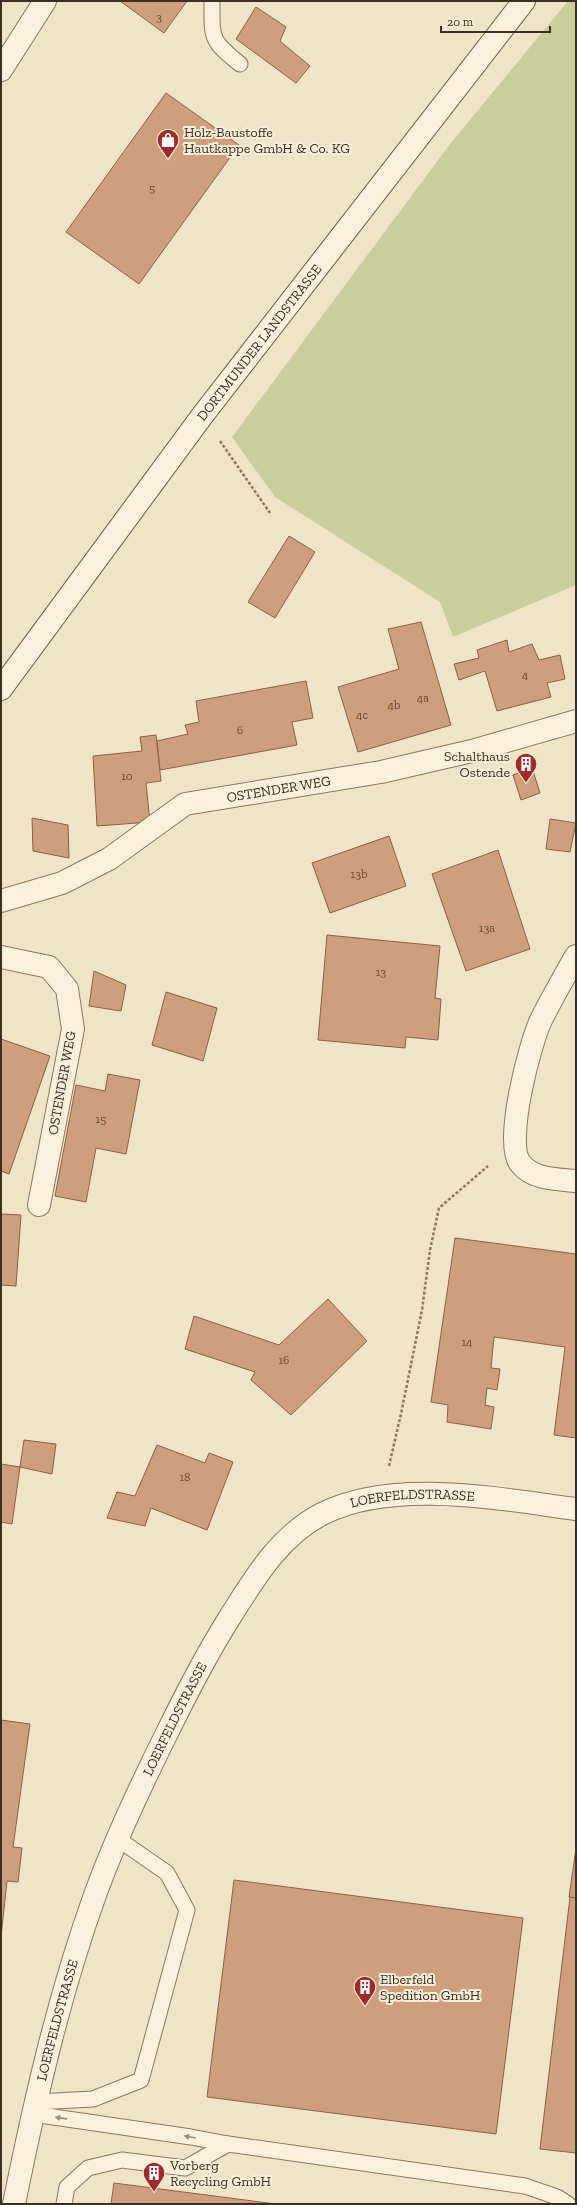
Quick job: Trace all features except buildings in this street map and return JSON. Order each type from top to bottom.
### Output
[{"type":"street","points":[[1,70],[45,1]]},
{"type":"street","name":"DORTMUNDER LANDSTRASSE","points":[[1,689],[202,416],[524,1]]},
{"type":"street","name":"OSTENDER WEG","points":[[1,901],[62,883],[109,859],[185,804],[381,772],[472,751],[576,721]]},
{"type":"street","points":[[576,956],[540,1022],[525,1068],[517,1110],[514,1141],[518,1162],[529,1172],[546,1178],[576,1181]]},
{"type":"street","name":"OSTENDER WEG","points":[[1,957],[49,967],[67,989],[73,1029],[39,1206]]},
{"type":"street","name":"LOERFELDSTRASSE","points":[[14,2204],[34,2108],[69,1977],[96,1895],[118,1839],[132,1804],[207,1652],[269,1558],[287,1540],[322,1514],[351,1504],[382,1498],[444,1494],[576,1509]]},
{"type":"lane","points":[[212,1],[214,39],[218,46],[240,64]]},
{"type":"lane","points":[[34,2108],[93,2098],[141,2080],[187,1910],[167,1874],[118,1839]]},
{"type":"lane","points":[[34,2108],[228,2144],[525,2186],[557,2197],[568,2204]]},
{"type":"lane","points":[[64,2204],[67,2187],[88,2168],[122,2160],[185,2168],[228,2144]]},
{"type":"path","points":[[202,416],[270,513]]},
{"type":"path","points":[[382,1498],[401,1414],[439,1208],[481,1173],[514,1141]]},
{"type":"green space","points":[[568,1],[576,1],[576,585],[453,637],[440,602],[275,497],[232,437],[450,144]]},
{"type":"place","name":"Holz-Baustoffe Hautkappe GmbH & Co. KG","points":[[168,160]]},
{"type":"place","name":"Schalthaus Ostende","points":[[526,784]]},
{"type":"place","name":"Elberfeld Spedition GmbH","points":[[365,2006]]},
{"type":"place","name":"Vorberg Recycling GmbH","points":[[154,2192]]}]
